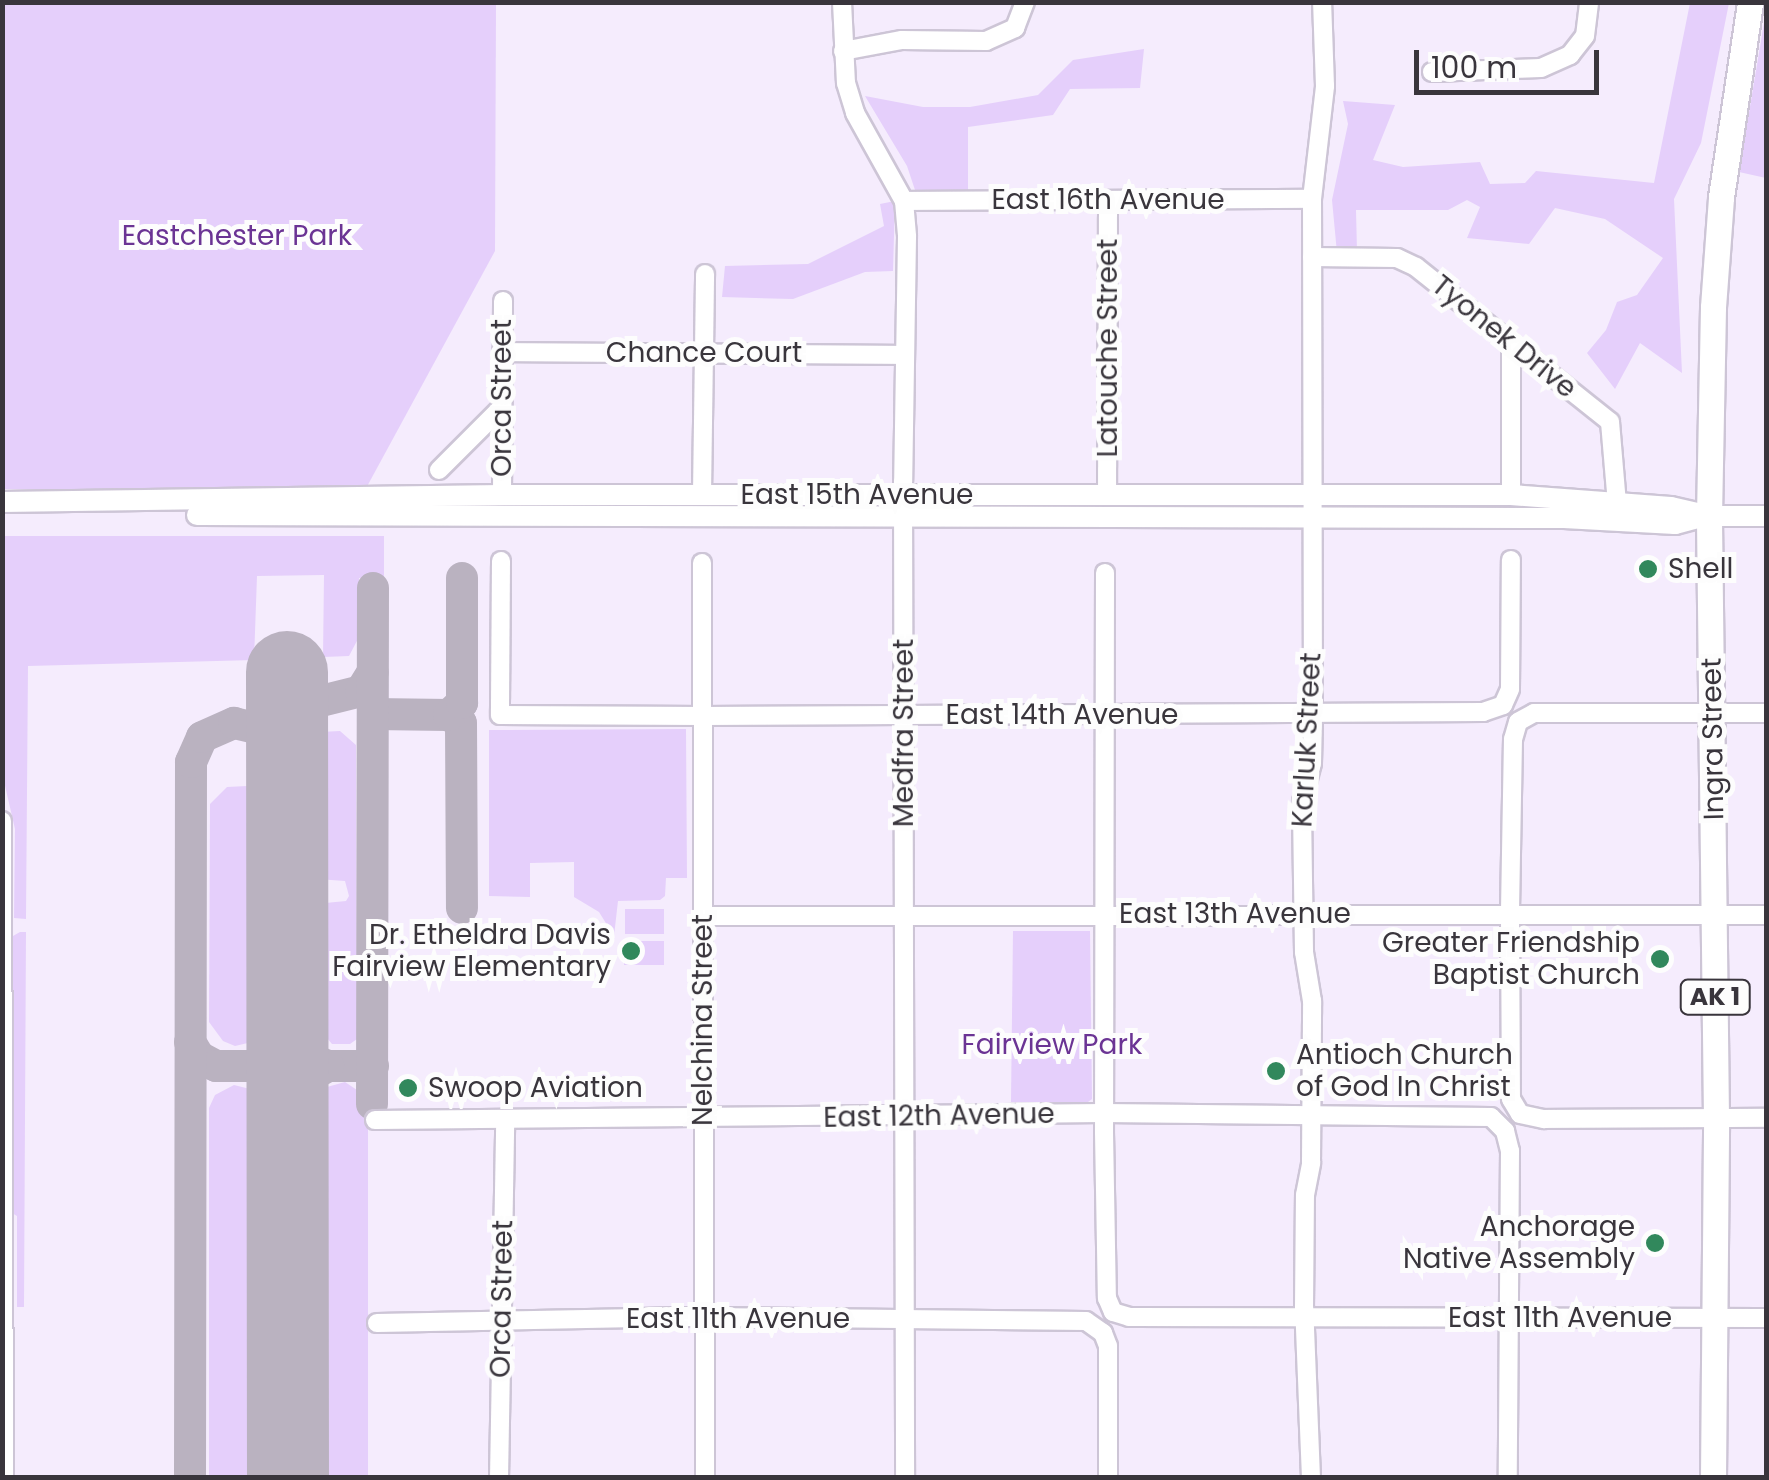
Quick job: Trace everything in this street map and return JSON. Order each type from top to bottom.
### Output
[{"type":"highway","name":"Ingra Street","points":[[1713,1478],[1716,1118],[1709,516],[1716,242],[1750,2]]},
{"type":"main road","name":"East 15th Avenue","points":[[2,502],[702,494],[1511,496],[1671,507],[1709,516]]},
{"type":"main road","name":"East 15th Avenue","points":[[2,515],[1564,518],[1675,524],[1709,516],[1766,516]]},
{"type":"street","name":"Medfra Street","points":[[842,2],[842,51],[855,113],[904,201],[906,1478]]},
{"type":"street","points":[[842,51],[902,40],[986,41],[1015,28],[1025,2]]},
{"type":"street","name":"Karluk Street","points":[[1311,1478],[1304,1318],[1304,1195],[1311,1163],[1312,1001],[1303,914],[1302,802],[1312,763],[1312,199],[1325,86],[1322,2]]},
{"type":"street","points":[[1432,72],[1541,68],[1570,55],[1585,36],[1589,2]]},
{"type":"street","name":"East 16th Avenue","points":[[904,201],[1312,199]]},
{"type":"street","name":"Latouche Street","points":[[1108,200],[1108,495]]},
{"type":"street","name":"Tyonek Drive","points":[[1312,257],[1397,258],[1416,266],[1610,422],[1617,504]]},
{"type":"street","points":[[702,494],[706,274]]},
{"type":"street","name":"Orca Street","points":[[502,302],[502,495]]},
{"type":"street","points":[[1511,496],[1512,343]]},
{"type":"street","name":"Chance Court","points":[[502,352],[905,355]]},
{"type":"street","points":[[439,470],[502,406]]},
{"type":"street","name":"East 14th Avenue","points":[[501,560],[500,715],[1104,716],[1483,712],[1503,705],[1510,689],[1511,560]]},
{"type":"street","name":"Nelchina Street","points":[[702,563],[704,1478]]},
{"type":"street","points":[[1104,572],[1104,1113]]},
{"type":"street","points":[[1766,713],[1534,714],[1518,722],[1512,739],[1510,916],[1511,1099],[1520,1114],[1544,1119],[1766,1118]]},
{"type":"street","points":[[2,821],[4,1478]]},
{"type":"street","name":"East 13th Avenue","points":[[703,916],[1766,915]]},
{"type":"street","name":"East 12th Avenue","points":[[375,1120],[1104,1113],[1482,1116],[1500,1125],[1510,1151],[1511,1318]]},
{"type":"street","name":"East 11th Avenue","points":[[1104,1113],[1107,1298],[1114,1312],[1129,1318],[1766,1318]]},
{"type":"street","name":"Orca Street","points":[[499,1478],[505,1120]]},
{"type":"street","name":"East 11th Avenue","points":[[376,1323],[704,1317],[1081,1320],[1098,1328],[1108,1346],[1108,1478]]},
{"type":"street","points":[[1508,1478],[1511,1318]]},
{"type":"green space","name":"Eastchester Park","points":[[3,3],[496,3],[495,251],[364,492],[3,489]]},
{"type":"green space","points":[[1690,3],[1729,3],[1701,143],[1674,199],[1682,373],[1640,343],[1615,389],[1587,353],[1606,330],[1617,302],[1637,295],[1663,258],[1605,219],[1555,208],[1529,244],[1467,238],[1480,207],[1467,200],[1448,210],[1356,210],[1357,251],[1337,253],[1332,200],[1348,124],[1343,101],[1395,105],[1373,160],[1403,167],[1480,162],[1490,184],[1525,183],[1536,171],[1654,183]]},
{"type":"green space","points":[[1766,11],[1766,178],[1739,172]]},
{"type":"green space","points":[[1144,49],[1140,88],[1070,89],[1053,115],[968,127],[968,191],[916,193],[907,166],[865,96],[923,107],[970,107],[1038,95],[1073,60]]},
{"type":"green space","points":[[895,201],[893,271],[865,272],[793,299],[722,297],[725,266],[808,264],[884,226],[880,204]]},
{"type":"green space","points":[[3,536],[384,536],[384,577],[359,578],[359,637],[349,656],[323,657],[324,575],[257,576],[254,660],[28,666],[26,919],[14,918],[15,829],[3,777]]},
{"type":"green space","points":[[686,729],[687,878],[666,878],[665,896],[660,900],[618,901],[614,936],[599,912],[574,897],[574,862],[530,863],[530,897],[489,896],[489,730]]},
{"type":"green space","points":[[340,731],[356,745],[357,1039],[350,1044],[332,1044],[316,1025],[315,904],[346,901],[349,896],[345,881],[317,879],[317,738],[320,732]]},
{"type":"green space","points":[[247,786],[259,797],[261,810],[263,1028],[252,1042],[235,1046],[223,1041],[209,1022],[210,804],[227,787]]},
{"type":"green space","points":[[625,909],[664,909],[664,934],[625,934]]},
{"type":"green space","name":"Fairview Park","points":[[1013,931],[1090,931],[1092,1099],[1088,1102],[1011,1102]]},
{"type":"green space","points":[[26,932],[24,1307],[17,1307],[17,1216],[12,1213],[13,936]]},
{"type":"green space","points":[[624,941],[664,941],[664,965],[624,965]]},
{"type":"green space","points":[[345,1082],[363,1094],[363,1105],[368,1105],[368,1477],[319,1477],[316,1108],[327,1087]]},
{"type":"green space","points":[[234,1085],[254,1090],[263,1107],[261,1454],[256,1477],[209,1477],[209,1108],[215,1095]]},
{"type":"taxiway","points":[[449,715],[462,703],[462,578]]},
{"type":"taxiway","points":[[372,1104],[373,588]]},
{"type":"taxiway","points":[[288,735],[305,705],[361,691],[373,672]]},
{"type":"taxiway","points":[[373,714],[449,715],[461,723],[462,908]]},
{"type":"taxiway","points":[[190,1478],[191,762],[202,737],[234,723],[268,731],[288,758]]},
{"type":"taxiway","points":[[288,1010],[297,1046],[309,1058],[328,1066]]},
{"type":"taxiway","points":[[190,1042],[199,1057],[216,1066],[373,1066]]},
{"type":"taxiway","points":[[288,1112],[301,1081],[328,1066]]},
{"type":"taxiway","points":[[281,1478],[288,1452]]},
{"type":"runway","points":[[287,672],[288,1478]]},
{"type":"place","name":"Shell","points":[[1648,569]]},
{"type":"place","name":"Dr. Etheldra Davis Fairview Elementary","points":[[631,951]]},
{"type":"place","name":"Greater Friendship Baptist Church","points":[[1660,959]]},
{"type":"place","name":"Antioch Church of God In Christ","points":[[1276,1071]]},
{"type":"place","name":"Swoop Aviation","points":[[408,1088]]},
{"type":"place","name":"Anchorage Native Assembly","points":[[1655,1243]]}]
